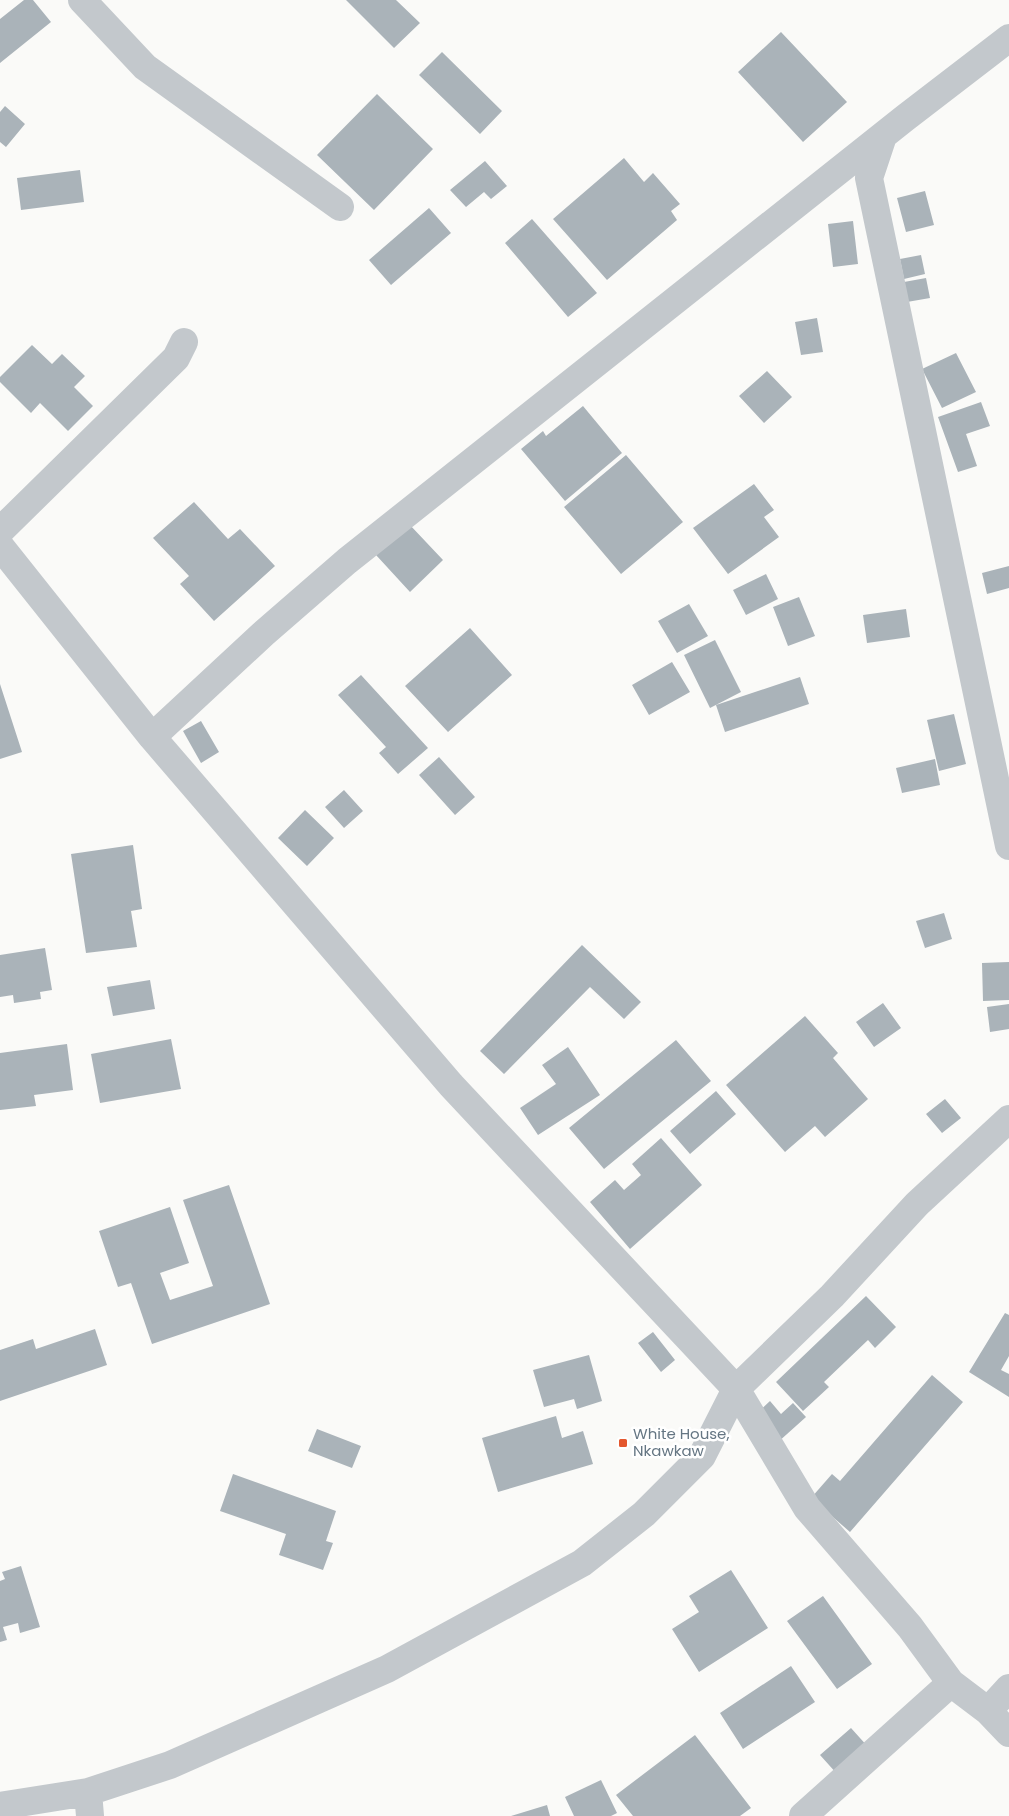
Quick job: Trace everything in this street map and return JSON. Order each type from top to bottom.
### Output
[{"type":"street","points":[[82,0],[146,67],[340,207]]},
{"type":"street","points":[[152,737],[263,634],[347,561],[525,418],[1009,38]]},
{"type":"street","points":[[883,136],[869,178],[1009,846]]},
{"type":"street","points":[[0,532],[176,358],[184,342]]},
{"type":"street","points":[[0,546],[152,737],[451,1085],[736,1389],[807,1508],[910,1627],[951,1683],[988,1710],[1009,1732]]},
{"type":"street","points":[[0,1806],[89,1804],[387,1669],[582,1563],[644,1514],[702,1456],[736,1389],[832,1296],[917,1204],[1009,1119]]},
{"type":"street","points":[[803,1816],[951,1683]]},
{"type":"street","points":[[988,1710],[1009,1688]]},
{"type":"building","points":[[24,0],[33,0],[51,22],[0,63],[0,19]]},
{"type":"building","points":[[346,0],[396,0],[420,23],[394,48]]},
{"type":"building","points":[[781,32],[847,102],[803,142],[738,72]]},
{"type":"building","points":[[442,52],[502,111],[480,134],[419,75]]},
{"type":"building","points":[[377,94],[433,149],[374,210],[317,155]]},
{"type":"building","points":[[5,106],[25,124],[6,147],[0,142],[0,112]]},
{"type":"building","points":[[624,158],[644,182],[653,173],[680,204],[671,211],[677,220],[607,280],[553,219]]},
{"type":"building","points":[[485,161],[507,186],[491,199],[484,192],[466,207],[450,190]]},
{"type":"building","points":[[80,170],[84,202],[21,210],[17,178]]},
{"type":"building","points":[[925,191],[934,225],[906,232],[897,198]]},
{"type":"building","points":[[429,208],[451,233],[391,285],[369,260]]},
{"type":"building","points":[[532,219],[597,293],[568,317],[505,243]]},
{"type":"building","points":[[853,221],[858,264],[833,267],[828,224]]},
{"type":"building","points":[[921,255],[925,274],[904,279],[900,259]]},
{"type":"building","points":[[926,278],[930,298],[907,302],[904,282]]},
{"type":"building","points":[[817,318],[823,352],[801,355],[795,322]]},
{"type":"building","points":[[32,345],[52,364],[62,354],[85,376],[74,387],[93,406],[68,431],[40,403],[31,413],[0,382],[0,377]]},
{"type":"building","points":[[956,353],[976,392],[942,408],[922,369]]},
{"type":"building","points":[[767,371],[792,397],[764,423],[739,396]]},
{"type":"building","points":[[981,402],[990,426],[966,434],[977,466],[958,472],[938,417]]},
{"type":"building","points":[[583,406],[622,453],[565,501],[521,449],[543,431],[546,436]]},
{"type":"building","points":[[626,455],[683,522],[621,574],[564,507]]},
{"type":"building","points":[[754,484],[774,510],[764,517],[779,537],[728,574],[693,528]]},
{"type":"building","points":[[194,502],[228,539],[240,529],[275,566],[214,621],[180,584],[189,576],[153,538]]},
{"type":"building","points":[[409,524],[443,560],[410,592],[376,555]]},
{"type":"building","points":[[1009,566],[1009,588],[987,594],[982,573]]},
{"type":"building","points":[[766,574],[778,599],[746,615],[733,590]]},
{"type":"building","points":[[799,597],[815,636],[788,646],[773,607]]},
{"type":"building","points":[[689,604],[708,636],[677,653],[658,621]]},
{"type":"building","points":[[906,609],[910,637],[867,643],[863,615]]},
{"type":"building","points":[[470,628],[512,675],[448,732],[405,686]]},
{"type":"building","points":[[715,640],[741,692],[710,708],[684,655]]},
{"type":"building","points":[[672,662],[690,692],[649,715],[632,685]]},
{"type":"building","points":[[361,675],[428,748],[398,774],[379,753],[386,747],[338,695]]},
{"type":"building","points":[[800,677],[809,704],[725,732],[716,705]]},
{"type":"building","points":[[0,684],[22,752],[0,759]]},
{"type":"building","points":[[954,714],[966,764],[939,771],[927,720]]},
{"type":"building","points":[[201,721],[219,752],[201,763],[183,731]]},
{"type":"building","points":[[439,757],[475,797],[455,815],[419,775]]},
{"type":"building","points":[[935,759],[940,785],[902,793],[896,768]]},
{"type":"building","points":[[344,790],[363,811],[344,828],[325,807]]},
{"type":"building","points":[[305,810],[334,838],[307,866],[278,838]]},
{"type":"building","points":[[133,845],[142,909],[131,911],[137,947],[86,953],[71,854]]},
{"type":"building","points":[[944,913],[952,939],[925,948],[916,921]]},
{"type":"building","points":[[582,945],[641,1002],[624,1019],[590,987],[504,1074],[480,1051]]},
{"type":"building","points":[[45,948],[52,990],[40,992],[41,999],[14,1003],[13,995],[0,997],[0,955]]},
{"type":"building","points":[[1009,962],[1009,1000],[983,1001],[982,963]]},
{"type":"building","points":[[150,980],[155,1009],[113,1016],[107,987]]},
{"type":"building","points":[[883,1003],[901,1028],[874,1047],[856,1022]]},
{"type":"building","points":[[1009,1004],[1009,1029],[990,1032],[987,1007]]},
{"type":"building","points":[[805,1016],[838,1053],[833,1058],[868,1099],[825,1137],[815,1126],[785,1152],[726,1085]]},
{"type":"building","points":[[171,1039],[181,1089],[100,1103],[91,1054]]},
{"type":"building","points":[[676,1040],[711,1081],[604,1169],[569,1128]]},
{"type":"building","points":[[67,1044],[73,1090],[34,1095],[36,1106],[0,1110],[0,1053]]},
{"type":"building","points":[[568,1047],[600,1095],[538,1135],[520,1108],[556,1084],[542,1065]]},
{"type":"building","points":[[716,1091],[736,1114],[690,1154],[670,1131]]},
{"type":"building","points":[[945,1099],[961,1118],[942,1133],[926,1114]]},
{"type":"building","points":[[661,1138],[702,1185],[630,1249],[590,1202],[615,1180],[624,1190],[641,1175],[632,1164]]},
{"type":"building","points":[[229,1185],[270,1304],[152,1344],[131,1283],[118,1287],[99,1231],[170,1207],[189,1263],[160,1273],[170,1300],[213,1286],[183,1200]]},
{"type":"building","points":[[866,1296],[896,1327],[875,1348],[868,1340],[824,1382],[829,1387],[803,1411],[776,1382]]},
{"type":"building","points":[[1005,1313],[1009,1315],[1009,1356],[1001,1370],[1009,1374],[1009,1397],[969,1372]]},
{"type":"building","points":[[95,1329],[107,1365],[0,1401],[0,1350],[33,1339],[36,1349]]},
{"type":"building","points":[[653,1332],[675,1360],[661,1372],[638,1343]]},
{"type":"building","points":[[589,1355],[602,1401],[577,1409],[574,1399],[544,1407],[533,1370]]},
{"type":"building","points":[[932,1375],[963,1402],[850,1532],[811,1498],[832,1474],[840,1481]]},
{"type":"building","points":[[770,1401],[781,1414],[793,1403],[806,1417],[777,1443],[753,1417]]},
{"type":"building","points":[[556,1416],[562,1438],[583,1431],[593,1464],[498,1492],[482,1438]]},
{"type":"building","points":[[317,1429],[361,1446],[352,1468],[308,1451]]},
{"type":"building","points":[[233,1474],[336,1511],[326,1541],[333,1543],[323,1570],[279,1555],[286,1534],[220,1511]]},
{"type":"building","points":[[21,1566],[40,1627],[20,1633],[18,1623],[3,1627],[7,1640],[0,1642],[0,1581],[5,1579],[2,1572]]},
{"type":"building","points":[[731,1570],[768,1628],[699,1672],[672,1629],[699,1612],[689,1596]]},
{"type":"building","points":[[823,1596],[872,1664],[837,1689],[787,1621]]},
{"type":"building","points":[[791,1666],[815,1702],[743,1749],[720,1713]]},
{"type":"building","points":[[851,1728],[869,1748],[838,1775],[820,1755]]},
{"type":"building","points":[[695,1735],[751,1808],[740,1816],[633,1816],[616,1795]]},
{"type":"building","points":[[601,1780],[617,1813],[611,1816],[574,1816],[565,1797]]},
{"type":"building","points":[[547,1805],[550,1816],[511,1816]]},
{"type":"place","name":"White House, Nkawkaw","points":[[623,1443]]}]
